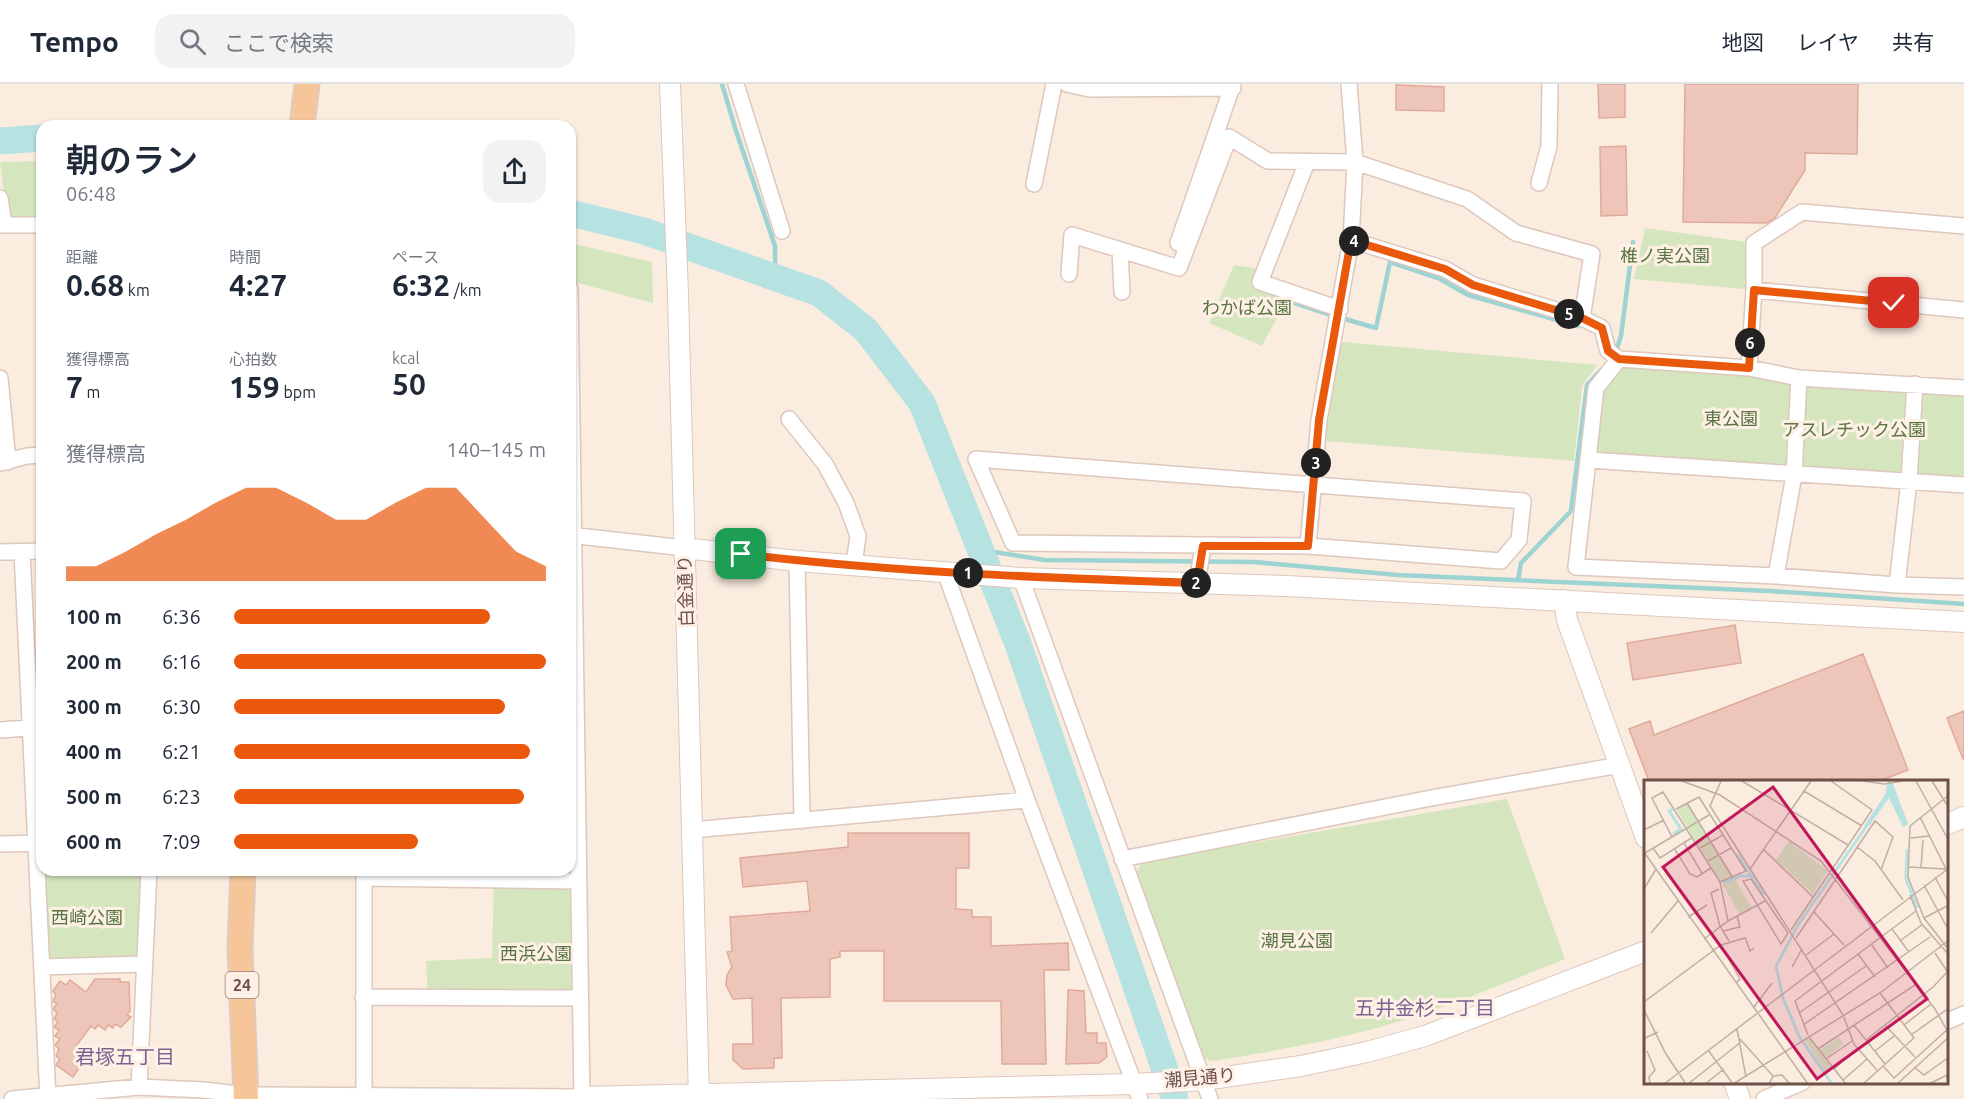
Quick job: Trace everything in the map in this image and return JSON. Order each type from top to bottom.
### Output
[{"type":"main road","points":[[303,118],[307,84]]},
{"type":"main road","name":"24","points":[[243,876],[240,948],[246,1097]]},
{"type":"street","name":"白金通り","points":[[670,84],[678,294],[699,1097]]},
{"type":"street","points":[[736,84],[782,231]]},
{"type":"street","points":[[1034,184],[1054,84]]},
{"type":"street","points":[[1067,84],[1089,89],[1233,86],[1170,266]]},
{"type":"street","points":[[1308,546],[1319,420],[1351,240],[1355,162],[1349,84]]},
{"type":"street","points":[[1539,183],[1549,146],[1550,84]]},
{"type":"street","points":[[1070,274],[1072,235],[1179,268],[1229,138],[1268,161],[1355,162],[1467,199],[1516,233],[1592,254],[1582,318]]},
{"type":"street","points":[[1307,162],[1260,282],[1340,309]]},
{"type":"street","points":[[0,198],[2,225],[36,225]]},
{"type":"street","points":[[1749,368],[1754,290],[1754,243],[1802,212],[1964,226]]},
{"type":"street","points":[[1351,240],[1445,269],[1473,285],[1582,318],[1602,328],[1608,351],[1619,359],[1749,368],[1799,378],[1964,388]]},
{"type":"street","points":[[1120,250],[1122,292]]},
{"type":"street","points":[[1754,290],[1964,310]]},
{"type":"street","points":[[1619,359],[1596,388],[1576,567],[1964,587]]},
{"type":"street","points":[[0,378],[4,463],[36,455]]},
{"type":"street","points":[[1776,576],[1794,475],[1799,378]]},
{"type":"street","points":[[1897,585],[1909,481],[1915,384]]},
{"type":"street","points":[[789,419],[825,464],[846,503],[858,536],[854,565]]},
{"type":"street","points":[[976,459],[1523,501],[1519,540],[1501,561],[1308,546],[1203,546],[1013,543],[976,459]]},
{"type":"street","points":[[1588,460],[1964,485]]},
{"type":"street","points":[[576,536],[797,561],[1021,578],[1197,583],[1564,600],[1964,622]]},
{"type":"street","points":[[1197,583],[1203,546]]},
{"type":"street","points":[[0,552],[36,551]]},
{"type":"street","points":[[22,552],[36,805]]},
{"type":"street","points":[[797,561],[802,821]]},
{"type":"street","points":[[945,572],[1027,800],[1137,1091]]},
{"type":"street","points":[[1021,578],[1210,1099]]},
{"type":"street","points":[[1564,600],[1567,620],[1644,832]]},
{"type":"street","points":[[0,730],[30,728]]},
{"type":"street","points":[[1122,859],[1431,798],[1620,765]]},
{"type":"street","points":[[12,1099],[138,1087],[204,1089],[246,1097],[582,1098],[576,766]]},
{"type":"street","points":[[692,830],[1027,800]]},
{"type":"street","points":[[1949,823],[1964,817]]},
{"type":"street","points":[[0,844],[36,843]]},
{"type":"street","points":[[40,876],[48,1097]]},
{"type":"street","points":[[138,1087],[149,876]]},
{"type":"street","points":[[364,876],[364,1097]]},
{"type":"street","points":[[500,876],[578,881]]},
{"type":"street","name":"潮見通り","points":[[582,1098],[1137,1091],[1301,1066],[1367,1052],[1425,1036],[1644,952]]},
{"type":"street","points":[[42,967],[143,964]]},
{"type":"street","points":[[363,998],[580,998]]},
{"type":"street","points":[[1949,1020],[1964,1014]]},
{"type":"street","points":[[1734,1084],[1740,1099]]},
{"type":"street","points":[[1764,1099],[1801,1084]]},
{"type":"green space","points":[[36,161],[36,219],[12,220],[7,216],[0,162]]},
{"type":"green space","name":"椎ノ実公園","points":[[1645,228],[1754,243],[1754,290],[1634,279]]},
{"type":"green space","points":[[576,244],[652,262],[653,303],[576,283]]},
{"type":"green space","name":"わかば公園","points":[[1234,265],[1265,270],[1260,282],[1290,293],[1262,346],[1209,323]]},
{"type":"green space","points":[[1342,342],[1597,365],[1582,386],[1574,461],[1325,441],[1327,413]]},
{"type":"green space","points":[[1619,359],[1964,388],[1964,485],[1589,460],[1596,388]]},
{"type":"green space","name":"潮見公園","points":[[1507,799],[1565,959],[1448,1005],[1377,1028],[1315,1043],[1233,1058],[1212,1061],[1201,1057],[1137,872],[1142,862]]},
{"type":"green space","name":"西崎公園","points":[[42,876],[149,876],[143,964],[42,967]]},
{"type":"green space","name":"西浜公園","points":[[494,879],[578,881],[580,998],[428,997],[426,961],[492,958]]},
{"type":"building","points":[[1598,84],[1625,84],[1625,117],[1599,118]]},
{"type":"building","points":[[1685,84],[1858,84],[1857,154],[1805,153],[1805,170],[1775,218],[1767,223],[1683,222]]},
{"type":"building","points":[[1396,85],[1444,87],[1444,111],[1396,110]]},
{"type":"building","points":[[1626,146],[1627,215],[1601,216],[1600,147]]},
{"type":"building","points":[[1735,625],[1741,663],[1633,680],[1627,643]]},
{"type":"building","points":[[1863,654],[1908,770],[1882,780],[1649,780],[1629,729],[1650,721],[1654,735]]},
{"type":"building","points":[[1964,711],[1964,759],[1963,759],[1947,718]]},
{"type":"building","points":[[848,833],[969,833],[969,868],[956,868],[956,909],[972,910],[972,917],[991,917],[991,946],[1068,943],[1069,970],[1044,970],[1046,1064],[1002,1064],[1001,1001],[884,1001],[884,951],[840,951],[840,957],[830,959],[830,997],[781,998],[782,1058],[774,1058],[774,1068],[743,1069],[733,1060],[733,1044],[753,1044],[752,998],[733,999],[726,985],[727,975],[732,967],[727,952],[732,951],[730,917],[810,911],[807,881],[743,887],[740,858],[848,847]]},
{"type":"building","points":[[95,979],[120,979],[120,982],[129,982],[130,1011],[127,1015],[131,1017],[121,1027],[115,1024],[113,1028],[108,1025],[105,1030],[98,1025],[95,1029],[91,1026],[76,1046],[81,1049],[77,1055],[81,1058],[77,1063],[80,1066],[73,1077],[56,1065],[60,1059],[56,1056],[59,1049],[55,1045],[60,1039],[55,1036],[59,1030],[54,1027],[58,1022],[54,1019],[57,1013],[53,1009],[57,1004],[53,1001],[56,995],[53,991],[60,981],[66,985],[70,980],[86,992]]},
{"type":"building","points":[[1068,990],[1084,991],[1086,1033],[1097,1033],[1097,1043],[1106,1043],[1107,1057],[1099,1063],[1066,1064]]},
{"type":"waterway","points":[[722,84],[775,246],[775,278]]},
{"type":"waterway","points":[[0,141],[36,138]]},
{"type":"waterway","points":[[576,214],[644,231],[819,293],[866,330],[922,403],[1018,644],[1175,1099]]},
{"type":"waterway","points":[[1617,348],[1621,336],[1633,242]]},
{"type":"waterway","points":[[1345,319],[1376,328],[1390,262],[1438,278],[1468,295],[1578,326]]},
{"type":"waterway","points":[[1292,302],[1331,315]]},
{"type":"waterway","points":[[1518,580],[1521,563],[1571,511],[1587,385],[1602,369]]},
{"type":"waterway","points":[[981,550],[1045,560],[1254,562],[1398,575],[1770,591],[1964,604]]},
{"type":"district","name":"五井金杉二丁目","points":[[1425,1008]]},
{"type":"district","name":"君塚五丁目","points":[[125,1057]]},
{"type":"route","points":[[741,554],[797,561],[1021,578],[1197,583],[1203,546],[1308,546],[1319,420],[1351,240],[1445,269],[1473,285],[1582,318],[1602,328],[1608,351],[1619,359],[1749,368],[1754,290],[1894,303]]},
{"type":"park label","name":"東公園","points":[[1731,419]]},
{"type":"park label","name":"アスレチック公園","points":[[1854,430]]}]
